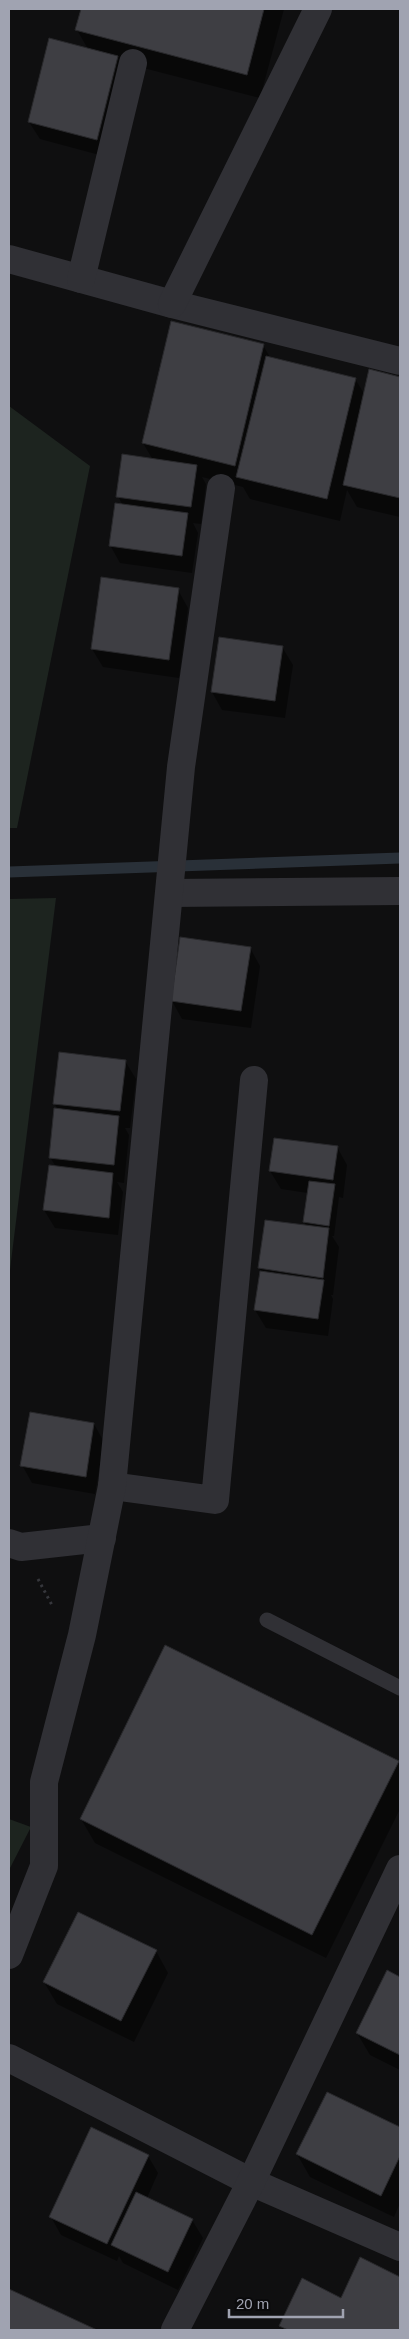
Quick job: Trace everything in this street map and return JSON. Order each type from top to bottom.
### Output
[{"type":"street","points":[[172,304],[318,9]]},
{"type":"street","points":[[81,278],[132,63]]},
{"type":"street","points":[[9,259],[172,304],[400,361]]},
{"type":"street","points":[[9,1955],[44,1866],[44,1782],[78,1654],[112,1486],[181,767],[221,488]]},
{"type":"street","points":[[170,893],[400,891]]},
{"type":"street","points":[[112,1486],[215,1500],[254,1080]]},
{"type":"street","points":[[15,1545],[102,1538]]},
{"type":"street","points":[[176,2330],[251,2182],[400,1869]]},
{"type":"street","points":[[9,2058],[251,2182],[400,2247]]},
{"type":"lane","points":[[267,1620],[400,1688]]},
{"type":"path","points":[[15,1545],[78,1654]]},
{"type":"shaded area","points":[[9,406],[90,466],[17,828],[9,828]]},
{"type":"shaded area","points":[[56,898],[9,1278],[9,899]]},
{"type":"shaded area","points":[[9,1819],[31,1827],[9,1870]]},
{"type":"building","points":[[81,9],[264,9],[247,75],[75,30]]},
{"type":"building","points":[[49,38],[118,56],[97,140],[28,122]]},
{"type":"building","points":[[171,321],[264,344],[235,466],[142,443]]},
{"type":"building","points":[[266,356],[356,378],[327,499],[236,477]]},
{"type":"building","points":[[369,369],[400,377],[400,498],[343,485]]},
{"type":"building","points":[[122,454],[197,465],[191,507],[116,497]]},
{"type":"building","points":[[115,503],[188,513],[182,556],[109,546]]},
{"type":"building","points":[[101,577],[179,588],[169,660],[91,649]]},
{"type":"building","points":[[219,637],[283,646],[275,701],[211,692]]},
{"type":"building","points":[[180,937],[251,947],[241,1011],[171,1001]]},
{"type":"building","points":[[59,1052],[126,1060],[120,1111],[53,1104]]},
{"type":"building","points":[[54,1108],[119,1116],[114,1165],[49,1158]]},
{"type":"building","points":[[274,1138],[338,1146],[333,1180],[269,1171]]},
{"type":"building","points":[[49,1165],[113,1173],[109,1218],[43,1210]]},
{"type":"building","points":[[309,1181],[335,1184],[329,1226],[303,1222]]},
{"type":"building","points":[[265,1220],[329,1228],[323,1278],[258,1268]]},
{"type":"building","points":[[260,1271],[324,1280],[318,1319],[254,1310]]},
{"type":"building","points":[[30,1412],[94,1423],[86,1477],[20,1466]]},
{"type":"building","points":[[165,1645],[399,1761],[312,1935],[80,1819]]},
{"type":"building","points":[[78,1912],[157,1950],[121,2021],[43,1982]]},
{"type":"building","points":[[387,1970],[400,1977],[400,2055],[356,2033]]},
{"type":"building","points":[[327,2092],[400,2127],[400,2156],[381,2196],[296,2154]]},
{"type":"building","points":[[91,2127],[149,2155],[107,2244],[49,2217]]},
{"type":"building","points":[[136,2192],[193,2219],[168,2272],[111,2245]]},
{"type":"building","points":[[360,2257],[400,2277],[400,2330],[288,2330],[279,2326],[302,2278],[341,2298]]},
{"type":"building","points":[[9,2289],[97,2330],[9,2330]]},
{"type":"waterway","points":[[9,872],[400,858]]}]
